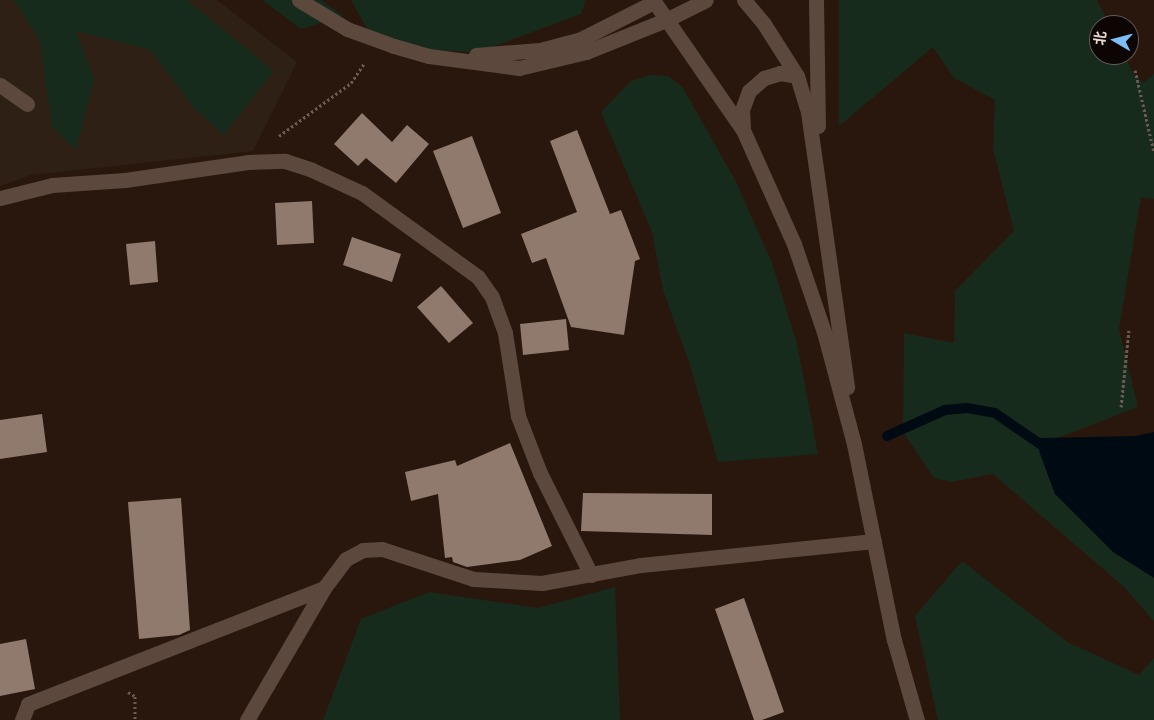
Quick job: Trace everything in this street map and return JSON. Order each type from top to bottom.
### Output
[{"type":"main road","points":[[299,0],[370,38],[429,56],[518,68],[586,52],[668,19],[706,0]]},
{"type":"main road","points":[[744,0],[764,24],[797,76],[808,112],[821,185],[854,444]]},
{"type":"main road","points":[[816,0],[821,185]]},
{"type":"main road","points":[[429,56],[540,50],[581,39],[655,1],[743,130],[794,244],[824,332],[854,444],[894,640],[917,720]]},
{"type":"main road","points":[[743,130],[742,110],[749,91],[764,78],[780,74],[797,76]]},
{"type":"main road","points":[[0,85],[27,104]]},
{"type":"main road","points":[[0,198],[52,185],[125,180],[235,162],[285,161],[312,170],[362,193],[478,277],[492,296],[505,333],[518,416],[540,473],[591,574]]},
{"type":"main road","points":[[247,720],[324,588],[346,560],[363,550],[382,549],[473,579],[542,584],[641,565],[874,541]]},
{"type":"main road","points":[[22,720],[28,704],[324,588]]},
{"type":"path","points":[[263,162],[280,135],[351,83],[365,62]]},
{"type":"path","points":[[1135,70],[1154,152]]},
{"type":"path","points":[[1121,407],[1129,330]]},
{"type":"shaded area","points":[[0,0],[217,0],[297,62],[253,151],[31,175],[0,186]]},
{"type":"shaded area","points":[[1154,432],[1154,578],[1113,552],[1055,494],[1039,451],[1041,438],[1135,436]]},
{"type":"green space","points":[[14,0],[187,0],[274,71],[224,135],[194,108],[150,50],[76,31],[94,79],[76,150],[52,127],[40,41]]},
{"type":"green space","points":[[262,0],[321,0],[343,16],[301,29]]},
{"type":"green space","points":[[351,0],[586,0],[581,14],[479,52],[427,50],[371,36]]},
{"type":"green space","points":[[839,0],[1097,0],[1104,15],[1089,15],[1089,65],[1129,65],[1133,73],[1143,83],[1154,74],[1154,199],[1141,197],[1119,329],[1138,407],[1055,439],[1074,484],[1154,549],[1154,621],[1123,586],[993,474],[951,482],[934,478],[903,432],[904,333],[954,343],[955,291],[1014,231],[993,148],[995,100],[954,78],[933,47],[839,126]]},
{"type":"green space","points":[[651,75],[669,76],[683,88],[735,180],[772,263],[797,344],[818,454],[718,462],[690,365],[663,290],[652,232],[601,112],[631,81]]},
{"type":"green space","points":[[962,561],[1067,642],[1139,675],[1154,658],[1154,720],[938,720],[915,616]]},
{"type":"green space","points":[[615,587],[620,720],[323,720],[361,619],[429,592],[538,608]]},
{"type":"building","points":[[362,113],[392,142],[407,125],[429,144],[396,183],[366,158],[358,166],[334,144]]},
{"type":"building","points":[[577,130],[610,214],[621,210],[640,259],[635,261],[624,335],[571,327],[546,258],[532,263],[521,234],[577,212],[550,141]]},
{"type":"building","points":[[472,136],[501,213],[463,228],[433,151]]},
{"type":"building","points":[[312,201],[314,243],[277,245],[275,203]]},
{"type":"building","points":[[352,237],[401,254],[392,282],[343,265]]},
{"type":"building","points":[[155,241],[158,282],[130,285],[126,244]]},
{"type":"building","points":[[441,286],[473,323],[449,343],[417,307]]},
{"type":"building","points":[[566,319],[569,350],[523,355],[520,324]]},
{"type":"building","points":[[42,414],[47,452],[0,459],[0,420]]},
{"type":"building","points":[[510,443],[552,546],[520,560],[467,567],[453,562],[452,557],[445,558],[438,494],[411,501],[405,472],[455,460],[457,466]]},
{"type":"building","points":[[583,493],[712,494],[712,535],[581,531]]},
{"type":"building","points":[[181,498],[190,630],[179,635],[139,639],[128,502]]},
{"type":"building","points":[[744,598],[784,712],[762,720],[754,720],[715,609]]},
{"type":"building","points":[[26,639],[35,689],[0,696],[0,644]]},
{"type":"waterway","points":[[887,436],[945,410],[967,408],[995,413],[1040,444]]}]
